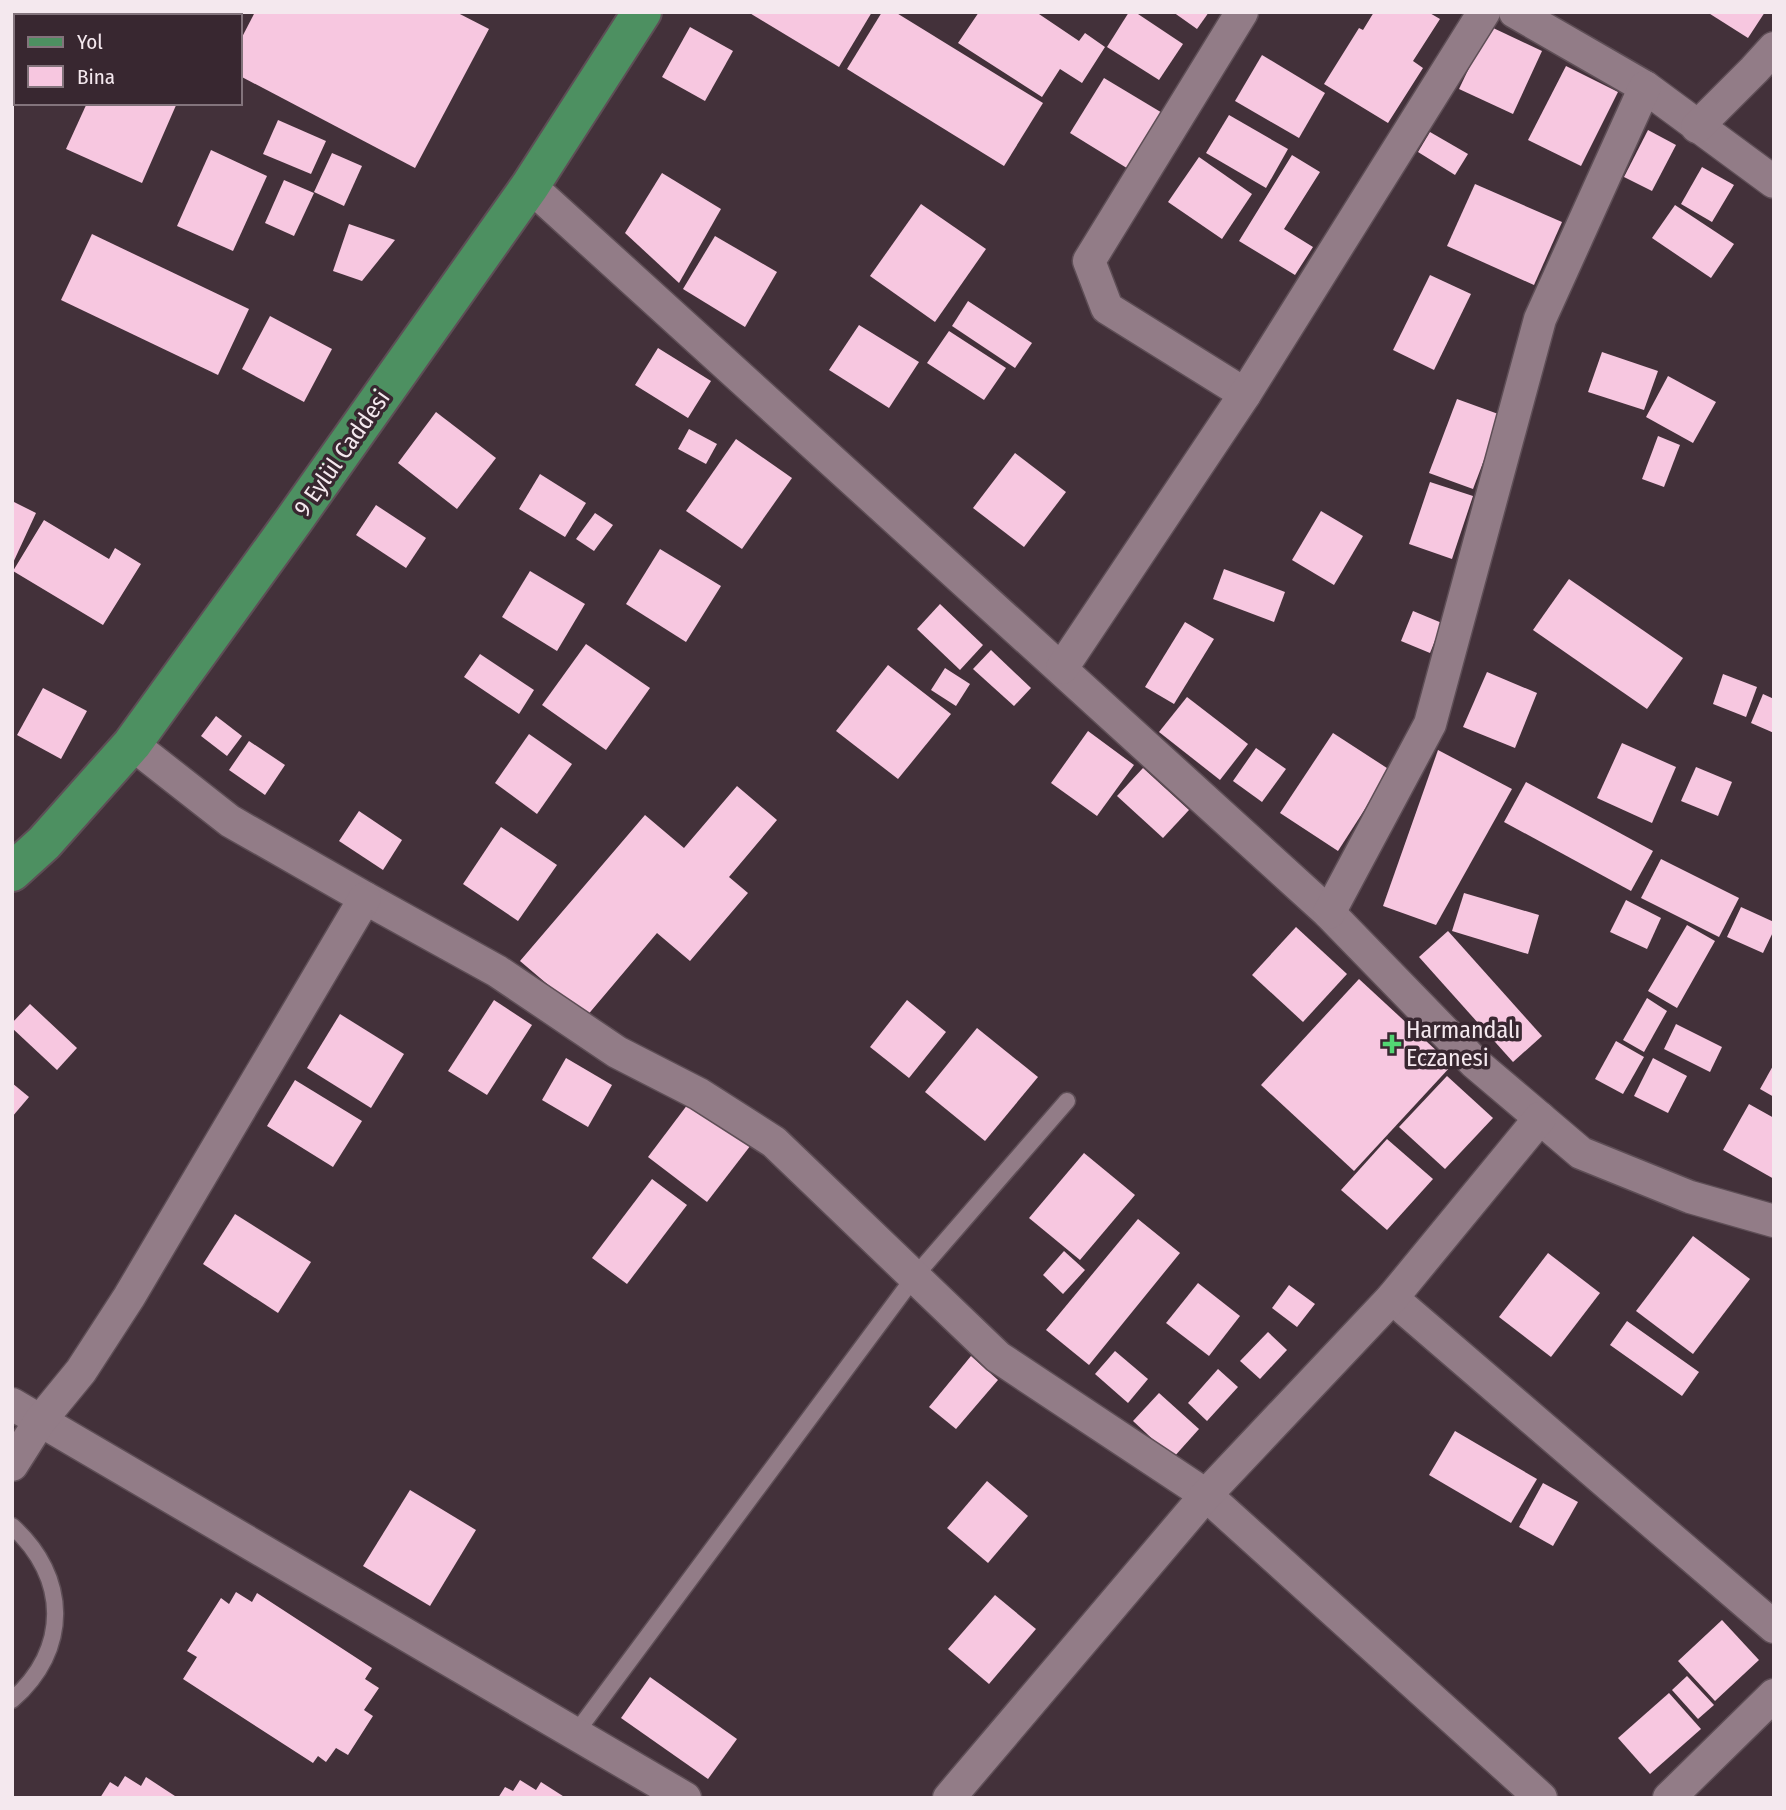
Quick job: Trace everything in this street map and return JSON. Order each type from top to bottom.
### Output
[{"type":"main road","name":"9 Eylül Caddesi","points":[[12,872],[44,843],[132,744],[294,520],[530,186],[631,16]]},
{"type":"street","points":[[1242,12],[1089,261],[1107,308],[1245,394]]},
{"type":"street","points":[[1062,668],[1245,394],[1484,12]]},
{"type":"street","points":[[1515,12],[1646,87],[1774,182]]},
{"type":"street","points":[[1698,127],[1767,66]]},
{"type":"street","points":[[1329,913],[1430,724],[1540,319],[1646,87]]},
{"type":"street","points":[[530,186],[1329,913],[1475,1063],[1581,1153],[1690,1198],[1774,1222]]},
{"type":"street","points":[[132,744],[230,821],[497,971],[617,1052],[699,1094],[775,1142],[998,1357],[1206,1495],[1541,1798]]},
{"type":"street","points":[[12,1465],[40,1421],[81,1371],[129,1297],[365,898]]},
{"type":"street","points":[[949,1798],[1206,1495],[1392,1298],[1540,1118]]},
{"type":"street","points":[[1392,1298],[1774,1627]]},
{"type":"street","points":[[12,1404],[685,1798]]},
{"type":"street","points":[[1669,1798],[1774,1695]]},
{"type":"lane","points":[[575,1734],[915,1276],[1067,1101]]},
{"type":"lane","points":[[12,1526],[37,1553],[47,1571],[55,1610],[49,1650],[28,1685],[12,1700]]},
{"type":"building","points":[[255,12],[456,12],[489,29],[415,168],[242,77],[242,37]]},
{"type":"building","points":[[748,12],[872,12],[839,67]]},
{"type":"building","points":[[882,12],[895,12],[1043,103],[1004,166],[847,69]]},
{"type":"building","points":[[979,12],[1036,12],[1079,41],[1085,33],[1105,47],[1082,83],[1060,69],[1042,97],[958,43]]},
{"type":"building","points":[[1129,12],[1135,12],[1183,44],[1159,80],[1107,47]]},
{"type":"building","points":[[1173,12],[1209,12],[1197,29]]},
{"type":"building","points":[[1374,12],[1428,12],[1440,19],[1413,61],[1423,68],[1388,123],[1324,84],[1359,28],[1363,30]]},
{"type":"building","points":[[1707,12],[1765,12],[1748,38]]},
{"type":"building","points":[[1489,26],[1542,51],[1513,114],[1459,89]]},
{"type":"building","points":[[690,27],[733,51],[705,101],[662,77]]},
{"type":"building","points":[[1262,55],[1325,93],[1299,138],[1235,101]]},
{"type":"building","points":[[1566,66],[1618,92],[1581,166],[1528,140]]},
{"type":"building","points":[[1104,78],[1164,114],[1130,170],[1070,133]]},
{"type":"building","points":[[86,105],[176,105],[142,183],[66,149]]},
{"type":"building","points":[[1229,115],[1288,149],[1266,188],[1206,153]]},
{"type":"building","points":[[278,120],[326,141],[311,174],[263,154]]},
{"type":"building","points":[[1648,130],[1676,145],[1652,191],[1624,177]]},
{"type":"building","points":[[1430,132],[1468,154],[1455,175],[1418,152]]},
{"type":"building","points":[[211,150],[267,176],[233,251],[177,226]]},
{"type":"building","points":[[332,153],[362,166],[344,206],[314,192]]},
{"type":"building","points":[[1292,155],[1320,172],[1284,229],[1313,247],[1295,275],[1239,241]]},
{"type":"building","points":[[1199,157],[1252,194],[1222,239],[1168,202]]},
{"type":"building","points":[[1702,167],[1734,185],[1712,222],[1681,204]]},
{"type":"building","points":[[662,173],[721,209],[679,283],[625,233]]},
{"type":"building","points":[[284,180],[314,193],[294,236],[265,223]]},
{"type":"building","points":[[1475,184],[1562,222],[1534,285],[1447,246]]},
{"type":"building","points":[[921,204],[986,249],[935,322],[870,276]]},
{"type":"building","points":[[1675,205],[1734,244],[1711,278],[1652,238]]},
{"type":"building","points":[[349,224],[395,240],[362,281],[333,271]]},
{"type":"building","points":[[92,234],[249,309],[218,375],[61,300]]},
{"type":"building","points":[[715,236],[777,272],[745,327],[683,289]]},
{"type":"building","points":[[1430,275],[1471,294],[1434,370],[1393,350]]},
{"type":"building","points":[[968,301],[1032,343],[1015,368],[952,326]]},
{"type":"building","points":[[270,316],[332,349],[304,402],[242,369]]},
{"type":"building","points":[[859,325],[919,362],[889,408],[829,370]]},
{"type":"building","points":[[949,331],[1006,368],[984,400],[927,363]]},
{"type":"building","points":[[658,348],[711,381],[688,418],[635,385]]},
{"type":"building","points":[[1602,352],[1658,371],[1644,410],[1588,392]]},
{"type":"building","points":[[1668,376],[1716,402],[1693,443],[1646,417]]},
{"type":"building","points":[[1457,399],[1501,415],[1473,489],[1429,473]]},
{"type":"building","points":[[436,412],[496,458],[457,509],[398,463]]},
{"type":"building","points":[[689,429],[717,444],[706,464],[678,449]]},
{"type":"building","points":[[1658,436],[1680,445],[1664,487],[1642,479]]},
{"type":"building","points":[[736,439],[792,478],[742,549],[686,511]]},
{"type":"building","points":[[1015,453],[1066,492],[1024,547],[973,508]]},
{"type":"building","points":[[540,474],[586,503],[565,537],[519,509]]},
{"type":"building","points":[[1430,482],[1473,496],[1452,559],[1409,544]]},
{"type":"building","points":[[12,501],[36,513],[12,565]]},
{"type":"building","points":[[376,505],[426,538],[406,568],[356,535]]},
{"type":"building","points":[[1321,511],[1363,536],[1334,585],[1292,560]]},
{"type":"building","points":[[595,513],[613,525],[594,551],[576,539]]},
{"type":"building","points":[[44,520],[109,559],[115,548],[141,564],[103,625],[13,571]]},
{"type":"building","points":[[660,549],[721,586],[686,642],[626,604]]},
{"type":"building","points":[[1224,569],[1285,592],[1274,622],[1213,599]]},
{"type":"building","points":[[530,571],[585,604],[557,651],[502,617]]},
{"type":"building","points":[[1569,579],[1683,658],[1647,709],[1533,630]]},
{"type":"building","points":[[940,604],[983,645],[960,670],[917,629]]},
{"type":"building","points":[[1413,611],[1442,623],[1430,653],[1401,641]]},
{"type":"building","points":[[1185,622],[1214,639],[1174,704],[1145,687]]},
{"type":"building","points":[[586,644],[650,688],[606,750],[542,705]]},
{"type":"building","points":[[991,650],[1031,688],[1014,706],[973,669]]},
{"type":"building","points":[[480,654],[534,690],[519,714],[464,677]]},
{"type":"building","points":[[888,665],[951,714],[898,779],[836,731]]},
{"type":"building","points":[[945,668],[970,684],[956,706],[931,690]]},
{"type":"building","points":[[1487,672],[1537,693],[1515,748],[1463,727]]},
{"type":"building","points":[[1723,674],[1757,687],[1746,717],[1713,704]]},
{"type":"building","points":[[43,688],[87,711],[61,759],[17,735]]},
{"type":"building","points":[[1763,694],[1774,699],[1774,733],[1751,723]]},
{"type":"building","points":[[1187,697],[1248,744],[1220,780],[1159,732]]},
{"type":"building","points":[[216,716],[242,736],[227,756],[201,736]]},
{"type":"building","points":[[1088,731],[1134,765],[1097,816],[1051,783]]},
{"type":"building","points":[[1333,733],[1390,770],[1338,851],[1280,813]]},
{"type":"building","points":[[529,734],[572,764],[537,814],[495,783]]},
{"type":"building","points":[[249,741],[285,765],[265,795],[229,770]]},
{"type":"building","points":[[1622,743],[1676,767],[1652,823],[1597,798]]},
{"type":"building","points":[[1256,748],[1286,769],[1262,802],[1233,781]]},
{"type":"building","points":[[1438,750],[1512,789],[1436,925],[1383,906]]},
{"type":"building","points":[[1696,767],[1732,782],[1718,816],[1681,801]]},
{"type":"building","points":[[1143,768],[1189,810],[1163,838],[1117,796]]},
{"type":"building","points":[[1526,782],[1653,851],[1631,891],[1504,822]]},
{"type":"building","points":[[737,786],[777,820],[729,877],[748,893],[690,961],[657,933],[586,1017],[520,961],[645,815],[684,848]]},
{"type":"building","points":[[359,811],[402,840],[383,870],[339,841]]},
{"type":"building","points":[[501,827],[557,865],[518,921],[463,884]]},
{"type":"building","points":[[1661,859],[1739,898],[1719,937],[1641,898]]},
{"type":"building","points":[[1464,893],[1539,915],[1528,954],[1452,931]]},
{"type":"building","points":[[1626,900],[1661,918],[1647,949],[1610,932]]},
{"type":"building","points":[[1741,907],[1774,922],[1774,930],[1763,953],[1727,937]]},
{"type":"building","points":[[1687,925],[1715,941],[1677,1008],[1648,991]]},
{"type":"building","points":[[1296,927],[1347,974],[1303,1022],[1252,975]]},
{"type":"building","points":[[1448,931],[1542,1036],[1513,1062],[1419,957]]},
{"type":"building","points":[[1359,979],[1452,1065],[1354,1171],[1261,1085]]},
{"type":"building","points":[[1647,998],[1667,1011],[1644,1052],[1623,1040]]},
{"type":"building","points":[[494,1000],[532,1025],[487,1095],[448,1071]]},
{"type":"building","points":[[907,1000],[946,1032],[909,1078],[870,1047]]},
{"type":"building","points":[[30,1004],[77,1048],[57,1070],[12,1028],[12,1023]]},
{"type":"building","points":[[340,1014],[404,1054],[371,1108],[307,1068]]},
{"type":"building","points":[[1676,1024],[1722,1047],[1710,1072],[1664,1049]]},
{"type":"building","points":[[977,1028],[1038,1077],[985,1141],[925,1092]]},
{"type":"building","points":[[1616,1041],[1644,1057],[1623,1094],[1595,1079]]},
{"type":"building","points":[[566,1058],[612,1085],[588,1127],[542,1100]]},
{"type":"building","points":[[1653,1058],[1687,1076],[1668,1113],[1634,1096]]},
{"type":"building","points":[[1774,1064],[1774,1097],[1760,1089]]},
{"type":"building","points":[[1447,1076],[1493,1118],[1445,1169],[1399,1127]]},
{"type":"building","points":[[295,1080],[362,1121],[333,1167],[267,1126]]},
{"type":"building","points":[[12,1083],[29,1097],[12,1117]]},
{"type":"building","points":[[694,1096],[754,1141],[707,1202],[648,1157]]},
{"type":"building","points":[[1749,1104],[1774,1118],[1774,1179],[1723,1150]]},
{"type":"building","points":[[1387,1139],[1433,1179],[1387,1230],[1341,1190]]},
{"type":"building","points":[[1084,1153],[1135,1195],[1080,1260],[1029,1218]]},
{"type":"building","points":[[652,1179],[687,1205],[627,1284],[592,1258]]},
{"type":"building","points":[[235,1214],[311,1262],[278,1313],[203,1264]]},
{"type":"building","points":[[1138,1219],[1180,1253],[1089,1365],[1046,1330]]},
{"type":"building","points":[[1693,1236],[1750,1279],[1693,1354],[1636,1311]]},
{"type":"building","points":[[1064,1251],[1085,1270],[1063,1294],[1043,1275]]},
{"type":"building","points":[[1548,1253],[1600,1293],[1551,1357],[1499,1317]]},
{"type":"building","points":[[1198,1283],[1240,1316],[1209,1356],[1166,1323]]},
{"type":"building","points":[[1289,1285],[1315,1304],[1297,1327],[1272,1308]]},
{"type":"building","points":[[1627,1321],[1699,1372],[1682,1396],[1610,1345]]},
{"type":"building","points":[[1268,1332],[1287,1350],[1260,1379],[1240,1361]]},
{"type":"building","points":[[1115,1351],[1148,1379],[1128,1403],[1095,1374]]},
{"type":"building","points":[[971,1356],[998,1380],[956,1429],[929,1407]]},
{"type":"building","points":[[1218,1369],[1238,1387],[1207,1421],[1188,1403]]},
{"type":"building","points":[[1159,1393],[1199,1429],[1173,1458],[1133,1421]]},
{"type":"building","points":[[1455,1431],[1537,1479],[1511,1523],[1429,1475]]},
{"type":"building","points":[[987,1481],[1028,1516],[988,1563],[947,1528]]},
{"type":"building","points":[[1543,1483],[1578,1502],[1553,1546],[1519,1527]]},
{"type":"building","points":[[410,1490],[476,1530],[430,1606],[363,1566]]},
{"type":"building","points":[[236,1592],[252,1602],[257,1593],[372,1668],[365,1679],[379,1688],[364,1710],[373,1716],[348,1755],[336,1748],[326,1762],[318,1756],[313,1763],[183,1679],[197,1657],[187,1651],[221,1598],[229,1604]]},
{"type":"building","points":[[995,1595],[1036,1629],[989,1684],[948,1649]]},
{"type":"building","points":[[1722,1620],[1759,1660],[1715,1701],[1678,1661]]},
{"type":"building","points":[[1687,1676],[1714,1705],[1698,1719],[1672,1690]]},
{"type":"building","points":[[650,1677],[737,1739],[708,1779],[621,1718]]},
{"type":"building","points":[[1669,1693],[1701,1729],[1650,1774],[1618,1738]]},
{"type":"building","points":[[125,1776],[141,1786],[146,1777],[178,1798],[100,1798],[110,1782],[118,1787]]},
{"type":"building","points":[[520,1780],[536,1790],[541,1782],[566,1798],[498,1798],[505,1787],[513,1791]]},
{"type":"place","name":"Harmandalı Eczanesi","points":[[1392,1044]]}]
